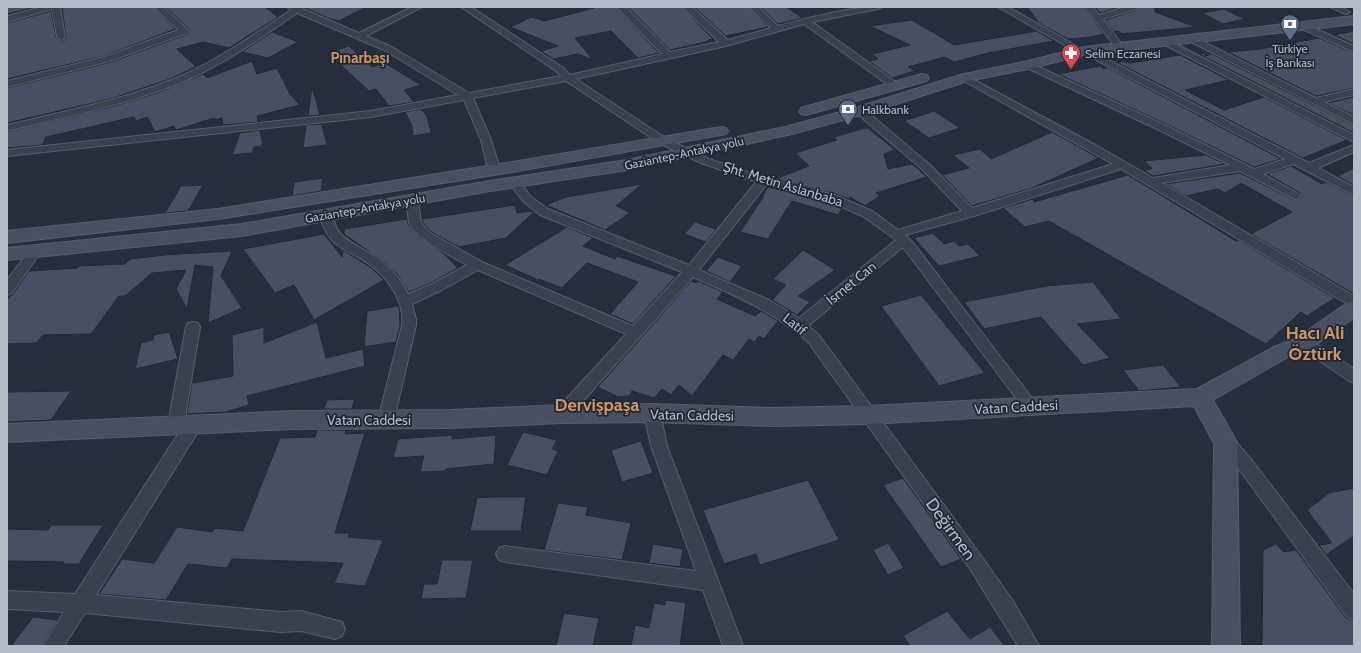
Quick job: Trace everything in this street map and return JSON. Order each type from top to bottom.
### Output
[{"type":"main road","name":"Gaziantep-Antakya yolu","points":[[7,254],[242,230],[412,200],[627,165],[787,131],[860,111],[965,78],[1028,65],[1079,49],[1166,42],[1303,26],[1351,14]]},
{"type":"main road","name":"Gaziantep-Antakya yolu","points":[[7,237],[218,214],[494,170],[663,141],[770,120],[820,108],[894,85],[974,64],[1079,49],[1116,42],[1351,14]]},
{"type":"main road","name":"Vatan Caddesi","points":[[7,433],[293,420],[449,420],[562,414],[652,413],[772,417],[868,415],[1200,396],[1281,352],[1304,343],[1354,308]]},
{"type":"main road","points":[[1200,396],[1226,442],[1226,646]]},
{"type":"street","points":[[7,19],[40,8],[51,7]]},
{"type":"street","points":[[56,7],[61,37]]},
{"type":"street","points":[[7,84],[107,59],[184,31],[158,7]]},
{"type":"street","points":[[359,36],[418,7]]},
{"type":"street","points":[[621,7],[668,55]]},
{"type":"street","points":[[687,7],[726,43]]},
{"type":"street","points":[[753,7],[777,29]]},
{"type":"street","points":[[7,153],[371,114],[568,78],[726,43],[805,21],[821,14],[878,7]]},
{"type":"street","points":[[1002,7],[1079,49],[1256,139],[1354,192]]},
{"type":"street","points":[[1089,7],[1116,42]]},
{"type":"street","points":[[1098,18],[1134,7]]},
{"type":"street","points":[[1334,7],[1351,14]]},
{"type":"street","points":[[7,128],[120,101],[175,82],[222,58],[261,34],[295,8],[387,48],[468,97],[486,140],[494,170]]},
{"type":"street","name":"Şht. Metin Aslanbaba","points":[[473,9],[559,69],[568,78],[663,141],[705,161],[763,181],[837,199],[868,214],[900,237],[1030,406]]},
{"type":"street","points":[[805,21],[894,85]]},
{"type":"street","points":[[1303,26],[1354,49]]},
{"type":"street","points":[[1190,38],[1354,121]]},
{"type":"street","points":[[1166,42],[1354,139]]},
{"type":"street","points":[[1028,65],[1242,166],[1295,196]]},
{"type":"street","points":[[965,78],[1150,182],[1354,302]]},
{"type":"street","points":[[1316,101],[1354,92]]},
{"type":"street","points":[[860,111],[926,167],[970,213]]},
{"type":"street","points":[[1308,168],[1354,148]]},
{"type":"street","points":[[1254,172],[1293,160]]},
{"type":"street","points":[[900,237],[970,213],[1122,166]]},
{"type":"street","points":[[1150,182],[1220,172],[1242,166]]},
{"type":"street","points":[[562,414],[691,271],[763,181]]},
{"type":"street","name":"Latif","points":[[515,183],[527,199],[544,212],[691,271],[759,300],[780,311],[800,325],[814,340],[868,415]]},
{"type":"street","points":[[412,200],[415,223],[421,232],[477,265],[635,332]]},
{"type":"street","points":[[326,215],[327,224],[339,242],[366,256],[379,265],[392,278],[406,301],[409,321],[386,420]]},
{"type":"street","name":"İsmet Can","points":[[800,325],[900,237]]},
{"type":"street","points":[[7,290],[36,250]]},
{"type":"street","points":[[406,301],[437,287],[477,265]]},
{"type":"street","points":[[53,646],[184,425],[193,327]]},
{"type":"street","points":[[1304,343],[1354,377]]},
{"type":"street","points":[[652,413],[659,446],[733,646]]},
{"type":"street","name":"Değirmen","points":[[868,415],[976,563],[1029,646]]},
{"type":"street","points":[[1226,442],[1248,468],[1354,610]]},
{"type":"street","points":[[505,554],[710,582]]},
{"type":"street","points":[[7,600],[79,603],[280,622],[301,621],[335,629]]},
{"type":"building","points":[[7,7],[36,7],[7,14]]},
{"type":"building","points":[[62,7],[153,7],[175,29],[104,56],[7,79],[7,23],[51,11],[56,37],[61,41],[65,40],[66,37]]},
{"type":"building","points":[[165,7],[265,7],[278,17],[229,48],[203,42],[177,49],[196,67],[170,79],[110,99],[7,123],[7,88],[111,62],[188,34],[188,28]]},
{"type":"building","points":[[305,7],[366,7],[339,21],[328,18]]},
{"type":"building","points":[[598,7],[616,7],[659,53],[638,58],[611,31],[575,38],[593,60],[578,54],[553,59],[541,51],[558,46],[510,27],[532,17],[544,21]]},
{"type":"building","points":[[628,7],[682,7],[713,39],[670,50]]},
{"type":"building","points":[[694,7],[748,7],[768,27],[726,36]]},
{"type":"building","points":[[760,7],[786,7],[803,18],[778,24]]},
{"type":"building","points":[[1027,7],[1084,7],[1104,34],[1090,37],[1066,38],[1039,23]]},
{"type":"building","points":[[1095,7],[1120,7],[1100,13]]},
{"type":"building","points":[[1139,7],[1155,7],[1155,12],[1196,27],[1122,34],[1118,31],[1114,32],[1105,20],[1137,10]]},
{"type":"building","points":[[1224,9],[1245,19],[1223,24],[1202,13]]},
{"type":"building","points":[[912,20],[954,45],[1037,31],[1054,41],[988,53],[954,62],[945,57],[908,67],[915,71],[892,78],[869,61],[878,59],[872,54],[910,45],[870,26]]},
{"type":"building","points":[[1354,31],[1354,44],[1334,35]]},
{"type":"building","points":[[272,32],[298,42],[268,58],[242,52]]},
{"type":"building","points":[[1319,38],[1354,53],[1354,88],[1316,96],[1228,52],[1259,49]]},
{"type":"building","points":[[349,46],[372,67],[385,63],[421,85],[404,90],[414,102],[389,106],[376,89],[369,91],[328,53]]},
{"type":"building","points":[[1205,53],[1205,56],[1212,54],[1354,125],[1354,133],[1199,54]]},
{"type":"building","points":[[1180,55],[1229,80],[1185,90],[1224,110],[1264,97],[1347,140],[1303,158],[1118,63],[1122,61],[1130,63]]},
{"type":"building","points":[[252,61],[257,74],[277,68],[290,94],[300,105],[257,116],[258,122],[223,125],[222,118],[215,120],[214,118],[176,130],[174,126],[155,132],[147,117],[136,121],[134,117],[46,137],[42,145],[7,148],[7,132],[114,106],[157,93],[203,74],[207,78]]},
{"type":"building","points":[[1100,66],[1104,69],[1107,67],[1281,159],[1254,167],[1058,74]]},
{"type":"building","points":[[312,86],[320,115],[308,116]]},
{"type":"building","points":[[1354,97],[1354,115],[1328,103]]},
{"type":"building","points":[[421,109],[427,116],[431,133],[413,136],[412,126],[405,112]]},
{"type":"building","points":[[934,111],[960,128],[929,138],[904,121]]},
{"type":"building","points":[[322,124],[327,145],[303,148],[306,125]]},
{"type":"building","points":[[868,128],[895,150],[884,154],[888,169],[912,164],[927,177],[876,193],[880,196],[865,206],[850,197],[849,199],[775,179],[809,166],[795,153],[837,140],[834,137]]},
{"type":"building","points":[[260,130],[263,146],[254,147],[252,153],[232,155],[240,133]]},
{"type":"building","points":[[1052,132],[1099,158],[1032,188],[972,206],[942,175],[969,168],[953,155],[980,149],[991,159]]},
{"type":"building","points":[[1206,155],[1225,164],[1153,176],[1144,171],[1152,168],[1144,161]]},
{"type":"building","points":[[1291,166],[1322,184],[1326,182],[1354,196],[1354,294],[1251,234],[1292,212],[1241,183],[1225,193],[1218,189],[1186,196],[1166,184],[1240,173],[1295,200],[1302,197],[1300,193],[1267,174]]},
{"type":"building","points":[[1354,168],[1354,185],[1337,176]]},
{"type":"building","points":[[1128,175],[1236,241],[1238,240],[1335,298],[1307,316],[1301,312],[1266,344],[1049,221],[1025,227],[1003,208],[1033,199],[1034,202]]},
{"type":"building","points":[[323,178],[321,191],[292,196],[294,182]]},
{"type":"building","points":[[642,184],[616,206],[630,213],[605,230],[546,205],[566,197]]},
{"type":"building","points":[[203,185],[188,211],[165,213],[181,186]]},
{"type":"building","points":[[768,187],[826,201],[842,209],[838,215],[792,201],[768,239],[740,232],[764,196],[763,195]]},
{"type":"building","points":[[515,205],[517,213],[534,212],[506,238],[459,247],[430,231],[422,221],[422,219]]},
{"type":"building","points":[[407,219],[408,224],[420,237],[444,254],[458,268],[431,283],[409,292],[397,274],[386,263],[344,234],[344,229]]},
{"type":"building","points":[[695,222],[716,229],[706,242],[684,234]]},
{"type":"building","points":[[567,227],[593,238],[583,246],[615,259],[617,256],[676,276],[633,324],[610,314],[638,282],[587,263],[562,288],[539,279],[538,280],[505,265]]},
{"type":"building","points":[[933,233],[944,244],[954,241],[959,246],[968,244],[980,256],[939,266],[914,238]]},
{"type":"building","points":[[324,234],[342,257],[343,250],[370,267],[384,280],[314,320],[294,285],[275,293],[243,249]]},
{"type":"building","points":[[803,250],[835,270],[798,296],[810,302],[797,315],[772,300],[786,285],[773,279]]},
{"type":"building","points":[[232,251],[221,276],[242,308],[208,323],[213,267],[195,265],[187,309],[176,289],[186,270],[152,273],[125,296],[119,296],[91,334],[43,335],[36,343],[7,344],[7,300],[29,271],[78,268],[80,266],[125,264],[130,259],[164,255]]},
{"type":"building","points":[[718,257],[742,266],[730,282],[706,271]]},
{"type":"building","points":[[691,281],[696,283],[698,281],[723,292],[717,299],[755,316],[761,311],[778,321],[764,339],[759,336],[754,342],[749,339],[733,360],[723,355],[692,396],[679,385],[671,395],[662,389],[654,398],[632,391],[629,396],[618,397],[598,387]]},
{"type":"building","points":[[1093,282],[1121,319],[1077,324],[1110,358],[1083,365],[1041,317],[984,329],[964,302],[1046,286]]},
{"type":"building","points":[[921,295],[985,373],[939,386],[881,306]]},
{"type":"building","points":[[399,306],[400,326],[396,342],[364,347],[367,311]]},
{"type":"building","points":[[317,322],[326,358],[363,349],[365,366],[247,396],[249,405],[226,412],[187,414],[192,383],[233,376],[232,335],[264,327],[264,343]]},
{"type":"building","points":[[169,332],[178,359],[135,369],[141,343],[153,340],[154,335]]},
{"type":"building","points":[[1163,365],[1181,387],[1139,391],[1123,370]]},
{"type":"building","points":[[71,391],[51,420],[7,422],[7,392]]},
{"type":"building","points":[[355,399],[352,409],[324,409],[327,400]]},
{"type":"building","points":[[317,430],[346,430],[345,434],[365,433],[335,533],[350,533],[348,537],[383,540],[365,586],[334,583],[343,563],[232,559],[227,568],[188,564],[166,600],[99,594],[122,559],[154,563],[177,527],[212,532],[215,528],[243,531],[280,438],[315,437]]},
{"type":"building","points":[[523,432],[557,440],[552,449],[558,451],[547,475],[507,465]]},
{"type":"building","points":[[453,435],[452,439],[496,435],[494,464],[446,469],[445,471],[420,472],[424,456],[393,458],[398,439]]},
{"type":"building","points":[[641,441],[653,473],[622,482],[611,450]]},
{"type":"building","points":[[903,478],[961,559],[941,567],[883,485]]},
{"type":"building","points":[[808,480],[839,540],[760,565],[756,554],[724,564],[703,510]]},
{"type":"building","points":[[1354,488],[1354,536],[1326,555],[1319,545],[1332,543],[1307,510],[1329,493]]},
{"type":"building","points":[[526,497],[521,531],[470,531],[477,498]]},
{"type":"building","points":[[558,503],[588,507],[586,515],[631,523],[622,560],[544,550]]},
{"type":"building","points":[[51,525],[103,525],[79,564],[63,564],[64,562],[7,561],[7,529],[48,530]]},
{"type":"building","points":[[888,543],[904,568],[888,575],[873,550]]},
{"type":"building","points":[[653,544],[683,549],[680,567],[649,563]]},
{"type":"building","points":[[1276,544],[1284,552],[1296,550],[1346,618],[1354,620],[1354,646],[1262,646],[1263,550]]},
{"type":"building","points":[[442,560],[473,560],[466,598],[421,599],[424,584],[437,584]]},
{"type":"building","points":[[666,600],[686,603],[680,646],[631,646],[635,625],[649,628],[654,603],[665,605]]},
{"type":"building","points":[[947,611],[970,639],[990,627],[1005,646],[910,646],[903,636]]},
{"type":"building","points":[[564,613],[599,618],[593,646],[556,646]]},
{"type":"building","points":[[33,617],[58,620],[42,646],[11,646]]},
{"type":"place","name":"Türkiye İş Bankası","points":[[1290,41]]},
{"type":"place","name":"Selim Eczanesi","points":[[1071,70]]},
{"type":"place","name":"Halkbank","points":[[848,126]]},
{"type":"district","name":"Pınarbaşı","points":[[360,58]]},
{"type":"district","name":"Hacı Ali Öztürk","points":[[1315,343]]},
{"type":"district","name":"Dervişpaşa","points":[[597,405]]}]
